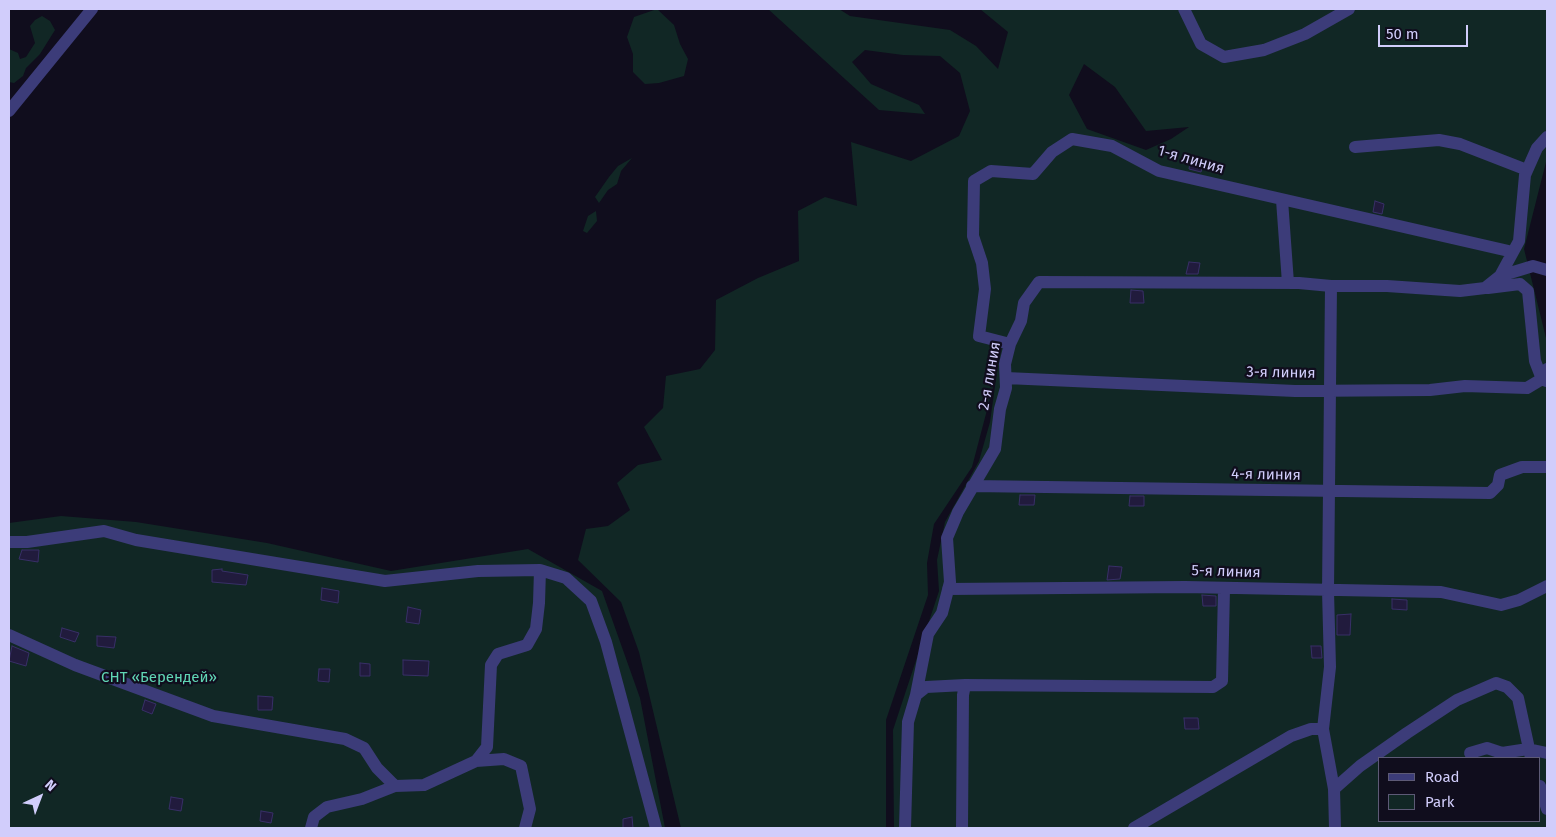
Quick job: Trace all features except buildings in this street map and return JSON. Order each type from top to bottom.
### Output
[{"type":"street","points":[[9,111],[92,9]]},
{"type":"street","points":[[1184,9],[1201,44],[1224,56],[1272,47],[1305,34],[1349,9]]},
{"type":"street","points":[[1500,276],[1519,241],[1521,199],[1527,170],[1536,148],[1547,137]]},
{"type":"street","name":"1-я линия","points":[[1010,344],[979,336],[985,289],[982,263],[973,236],[974,181],[991,171],[1033,174],[1052,152],[1072,139],[1112,146],[1159,171],[1513,252]]},
{"type":"street","points":[[1355,148],[1439,140],[1460,144],[1527,170]]},
{"type":"street","points":[[1282,200],[1288,283]]},
{"type":"street","points":[[1485,288],[1500,276],[1533,266],[1547,270]]},
{"type":"street","name":"2-я линия","points":[[905,828],[908,722],[916,695],[928,634],[942,613],[950,582],[947,538],[972,486],[995,449],[1000,409],[1006,388],[1005,364],[1010,344],[1021,321],[1024,304],[1039,282],[1288,283],[1460,290],[1485,288]]},
{"type":"street","points":[[1485,288],[1520,284],[1528,290],[1535,361],[1545,377]]},
{"type":"street","points":[[1331,286],[1328,590],[1330,666],[1323,729],[1334,789],[1335,828]]},
{"type":"street","name":"3-я линия","points":[[1006,378],[1141,385],[1330,390],[1430,390],[1466,386],[1527,388],[1545,377]]},
{"type":"street","name":"4-я линия","points":[[972,486],[1490,493],[1498,485],[1500,475],[1522,467],[1547,467]]},
{"type":"street","points":[[9,542],[27,542],[104,532],[136,540],[385,582],[478,571],[540,570],[566,578],[591,601],[606,642],[656,828]]},
{"type":"street","points":[[476,761],[486,747],[491,665],[498,654],[527,645],[536,629],[540,570]]},
{"type":"street","name":"5-я линия","points":[[948,589],[1185,587],[1441,592],[1501,605],[1519,600],[1547,586]]},
{"type":"street","points":[[916,695],[926,687],[966,685],[1214,687],[1222,681],[1224,589]]},
{"type":"street","points":[[9,635],[75,665],[213,716],[345,739],[364,748],[378,768],[395,786]]},
{"type":"street","points":[[1334,789],[1360,766],[1457,700],[1496,683],[1507,687],[1518,698],[1529,754]]},
{"type":"street","points":[[962,828],[963,695],[966,685]]},
{"type":"street","points":[[1134,828],[1291,736],[1311,730],[1323,729]]},
{"type":"street","points":[[1470,753],[1487,748],[1502,753],[1547,753]]},
{"type":"street","points":[[311,828],[314,817],[327,807],[362,798],[395,786],[424,785],[476,761],[504,759],[520,766],[530,809],[524,828]]},
{"type":"street","points":[[1541,789],[1547,810]]},
{"type":"green space","points":[[657,9],[674,25],[680,44],[688,59],[684,76],[659,83],[645,84],[633,72],[633,54],[627,37],[634,17]]},
{"type":"green space","points":[[768,9],[839,9],[850,16],[950,30],[976,46],[998,69],[1008,32],[980,9],[1547,9],[1547,158],[1524,249],[1547,342],[1547,828],[894,828],[893,730],[939,591],[937,560],[945,522],[979,461],[990,422],[997,372],[972,467],[934,524],[927,563],[928,595],[886,720],[886,828],[681,828],[639,652],[621,602],[578,560],[586,529],[608,526],[630,510],[617,483],[638,465],[662,460],[644,427],[663,408],[666,376],[700,369],[715,350],[716,300],[758,278],[799,261],[798,211],[825,197],[857,206],[851,142],[911,161],[959,136],[970,111],[960,73],[940,56],[903,55],[865,50],[852,62],[871,84],[919,105],[925,114],[879,110]],"holes":[[[1084,64],[1115,87],[1146,131],[1189,127],[1171,139],[1146,150],[1087,129],[1069,95]]]},
{"type":"green space","points":[[42,16],[50,21],[55,30],[40,54],[26,68],[23,76],[14,83],[9,82],[9,49],[18,53],[20,59],[26,57],[35,43],[30,26]]},
{"type":"green space","points":[[632,158],[621,171],[617,184],[608,190],[599,203],[595,197],[609,177],[618,166]]},
{"type":"green space","points":[[596,211],[597,221],[587,233],[583,231],[588,216]]},
{"type":"green space","name":"СНТ «Берендей»","points":[[61,516],[136,522],[267,543],[391,571],[528,549],[602,591],[640,698],[665,828],[9,828],[9,523]]}]
